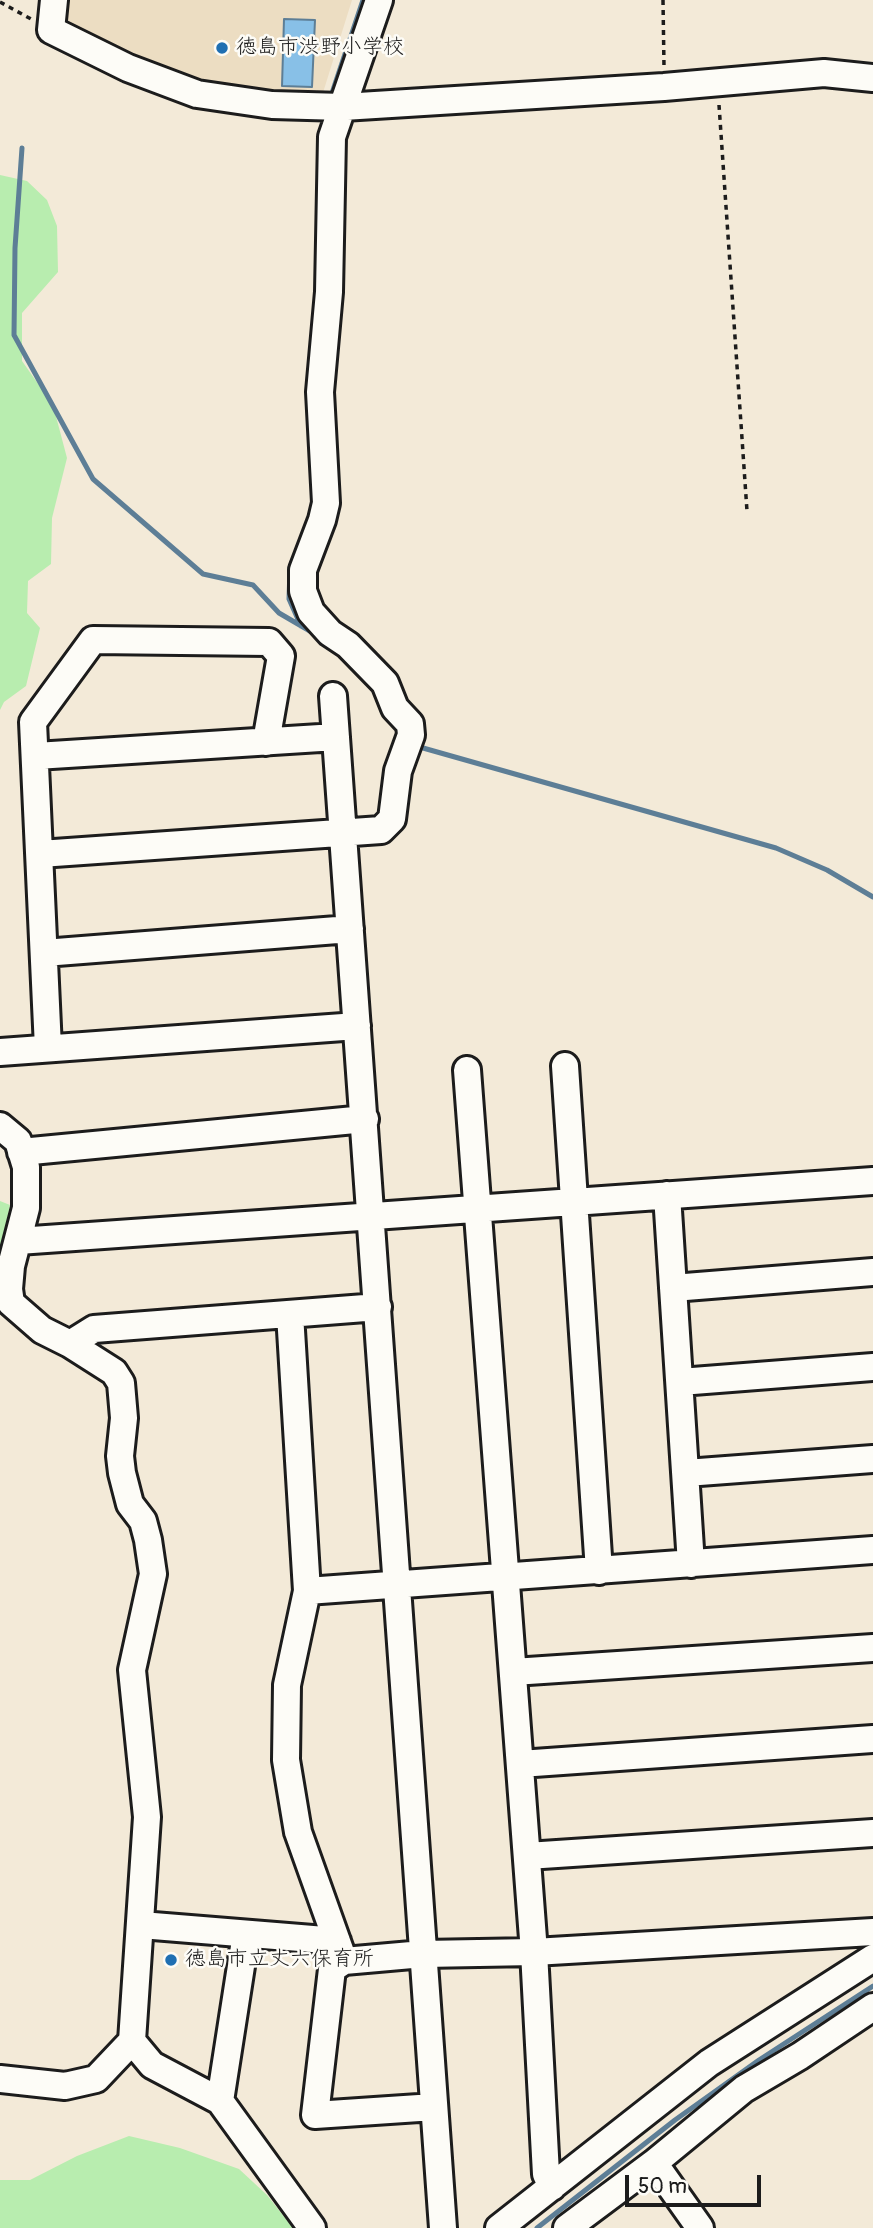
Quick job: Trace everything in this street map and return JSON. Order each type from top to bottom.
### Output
[{"type":"street","points":[[54,0],[51,30],[128,68],[197,94],[272,105],[333,107],[664,87],[824,72],[873,78]]},
{"type":"street","points":[[40,854],[380,830],[392,819],[398,771],[409,742],[410,724],[395,708],[385,683],[348,645],[330,633],[312,612],[303,591],[303,570],[326,503],[320,392],[330,292],[333,107],[379,0]]},
{"type":"street","points":[[48,1048],[33,722],[93,640],[269,642],[281,656],[266,741]]},
{"type":"street","points":[[333,696],[443,2228]]},
{"type":"street","points":[[36,756],[336,737]]},
{"type":"street","points":[[44,953],[350,929]]},
{"type":"street","points":[[0,1052],[358,1026]]},
{"type":"street","points":[[565,1066],[599,1571]]},
{"type":"street","points":[[467,1070],[534,1952],[546,2174],[552,2187]]},
{"type":"street","points":[[21,1152],[365,1119]]},
{"type":"street","points":[[0,1126],[18,1141],[26,1167],[26,1208],[11,1266],[11,1303],[42,1330],[70,1343],[114,1372],[121,1383],[124,1418],[120,1456],[122,1474],[130,1504],[143,1521],[153,1574],[132,1670],[147,1817],[132,2041],[96,2079],[65,2086],[0,2079]]},
{"type":"street","points":[[18,1241],[873,1181]]},
{"type":"street","points":[[667,1195],[691,1564]]},
{"type":"street","points":[[673,1288],[873,1272]]},
{"type":"street","points":[[70,1343],[94,1329],[378,1307]]},
{"type":"street","points":[[290,1314],[307,1591],[287,1685],[286,1760],[298,1832],[341,1951],[332,1969],[315,2115],[434,2107]]},
{"type":"street","points":[[680,1382],[873,1367]]},
{"type":"street","points":[[686,1473],[873,1459]]},
{"type":"street","points":[[307,1591],[873,1550]]},
{"type":"street","points":[[513,1672],[873,1647]]},
{"type":"street","points":[[520,1765],[873,1739]]},
{"type":"street","points":[[527,1856],[873,1833]]},
{"type":"street","points":[[141,1925],[246,1934],[341,1951],[424,1954],[534,1952],[873,1932]]},
{"type":"street","points":[[220,2101],[246,1934]]},
{"type":"street","points":[[499,2228],[709,2063],[873,1958]]},
{"type":"street","points":[[567,2228],[654,2163],[744,2089],[800,2056],[873,2007]]},
{"type":"street","points":[[132,2041],[152,2065],[220,2101],[312,2228]]},
{"type":"street","points":[[654,2163],[700,2228]]},
{"type":"path","points":[[663,0],[664,87]]},
{"type":"path","points":[[0,2],[51,30]]},
{"type":"path","points":[[718,82],[747,511]]},
{"type":"shaded area","name":"徳島市渋野小学校","points":[[61,0],[352,0],[321,99],[198,86],[59,24]]},
{"type":"green space","points":[[0,175],[27,181],[47,200],[57,226],[58,272],[22,313],[22,361],[53,405],[67,458],[52,518],[51,564],[28,581],[27,613],[40,628],[26,686],[4,702],[0,710]]},
{"type":"green space","points":[[0,1201],[10,1205],[0,1258]]},
{"type":"green space","points":[[129,2136],[180,2148],[239,2169],[267,2195],[293,2228],[0,2228],[0,2180],[30,2180],[77,2156]]},
{"type":"water","points":[[284,19],[315,20],[312,87],[282,86]]},
{"type":"waterway","points":[[330,99],[363,0]]},
{"type":"waterway","points":[[22,148],[15,248],[14,335],[93,479],[203,574],[253,585],[279,613],[315,634]]},
{"type":"waterway","points":[[292,562],[289,599],[301,626]]},
{"type":"waterway","points":[[416,746],[776,848],[827,870],[873,897]]},
{"type":"waterway","points":[[537,2228],[675,2120],[759,2060],[873,1986]]},
{"type":"place","name":"徳島市渋野小学校","points":[[222,48]]},
{"type":"place","name":"徳島市立丈六保育所","points":[[171,1960]]}]
